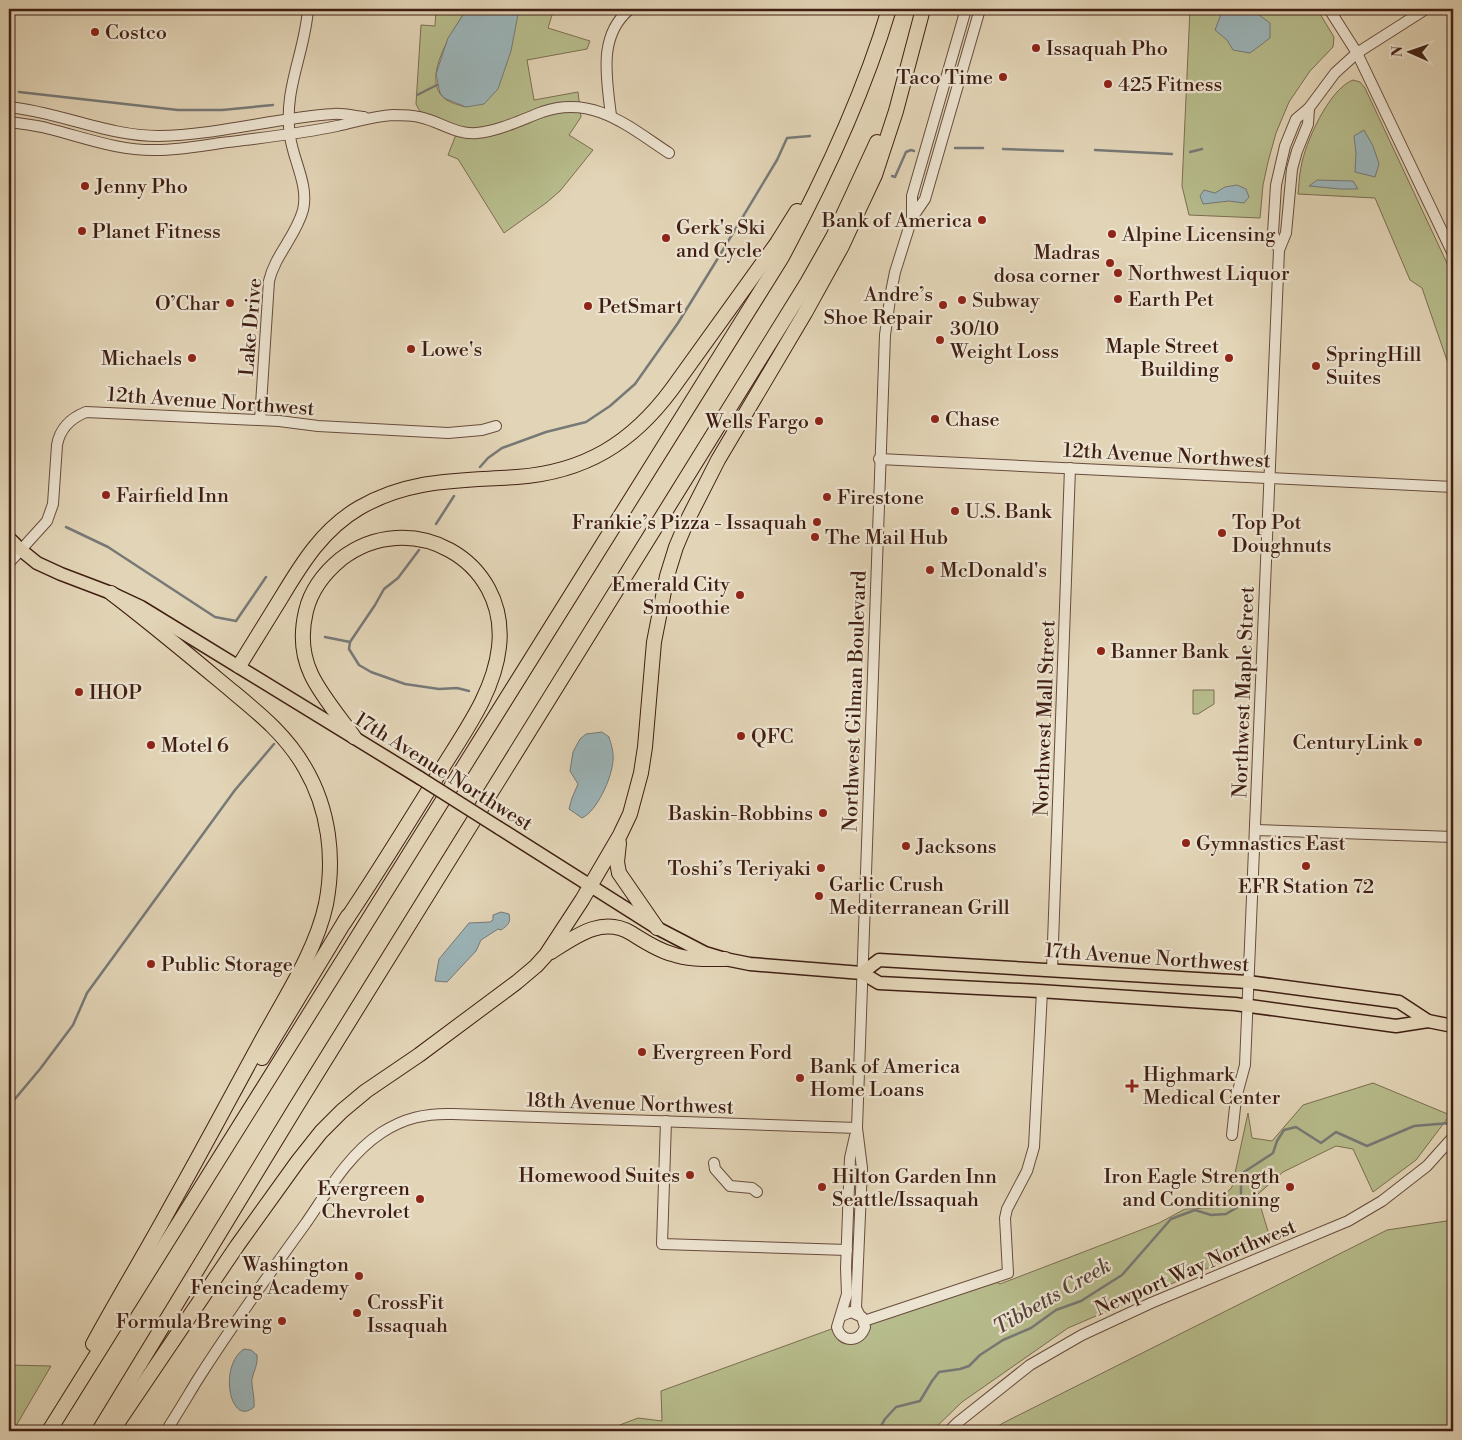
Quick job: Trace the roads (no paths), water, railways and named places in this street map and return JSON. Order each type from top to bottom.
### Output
[{"type":"highway","points":[[48,1431],[782,257],[837,149],[860,94],[889,9]]},
{"type":"highway","points":[[546,955],[590,886],[630,814],[641,774],[645,746],[654,642],[667,576],[676,547],[718,460],[805,313],[857,215],[875,175],[896,111],[924,9]]},
{"type":"highway","points":[[99,1431],[301,1099],[807,283],[833,237],[871,158],[919,30]]},
{"type":"highway","points":[[239,666],[315,545],[338,523],[358,508],[395,491],[423,483],[526,476],[574,466],[604,453],[639,428],[656,410],[777,243],[837,149]]},
{"type":"highway","points":[[171,1206],[344,923],[382,868],[490,687],[499,647],[500,630],[496,603],[477,572],[466,560],[437,544],[404,537],[390,538],[358,548],[333,565],[322,576],[314,589],[303,622],[303,640],[311,674],[354,737]]},
{"type":"highway","points":[[48,1431],[103,1327],[297,975],[319,928],[328,890],[330,859],[328,835],[319,797],[306,769],[293,749],[278,731],[251,706],[111,592]]},
{"type":"highway","points":[[620,835],[617,862],[619,873],[657,928]]},
{"type":"highway","points":[[112,1431],[237,1246],[298,1161],[321,1132],[366,1090],[419,1055],[517,982],[546,955],[587,930],[608,926],[622,928],[657,948],[672,954],[688,958],[725,959]]},
{"type":"main road","name":"17th Avenue Northwest","points":[[9,538],[37,563],[111,592],[141,607],[420,778],[657,928],[705,953],[725,959],[772,967],[862,973],[879,984],[1042,991],[1247,1005],[1396,1026],[1428,1020]]},
{"type":"main road","name":"17th Avenue Northwest","points":[[862,973],[879,960],[1248,982],[1399,1002],[1428,1020],[1453,1026]]},
{"type":"street","name":"Lake Drive","points":[[260,420],[268,281],[297,225],[304,201],[303,185],[294,155],[288,120],[292,80],[304,40],[308,9]]},
{"type":"street","points":[[611,116],[606,72],[607,50],[616,24],[630,9]]},
{"type":"street","name":"Northwest Gilman Boulevard","points":[[912,218],[912,196],[966,9]]},
{"type":"street","name":"Northwest Gilman Boulevard","points":[[861,1318],[856,1308],[862,1168],[857,1128],[883,355],[895,272],[912,218],[925,199],[980,9]]},
{"type":"street","points":[[1329,9],[1357,53],[1453,254]]},
{"type":"street","points":[[1357,53],[1426,9]]},
{"type":"street","name":"Northwest Maple Street","points":[[1232,1135],[1236,1098],[1245,1065],[1279,250],[1273,233],[1278,172],[1285,146],[1296,119],[1309,108],[1330,79],[1357,53]]},
{"type":"street","points":[[9,107],[51,114],[113,130],[153,136],[335,114],[370,117],[392,115],[419,117],[457,132],[468,133],[494,130],[545,111],[563,108],[586,108],[611,116],[669,153]]},
{"type":"street","points":[[9,122],[49,129],[106,145],[148,150],[290,134],[338,126],[370,117]]},
{"type":"street","name":"12th Avenue Northwest","points":[[21,550],[48,521],[53,504],[58,440],[62,430],[80,414],[93,411],[448,433],[474,432],[496,426]]},
{"type":"street","name":"12th Avenue Northwest","points":[[879,459],[1453,487]]},
{"type":"street","name":"Northwest Mall Street","points":[[1052,970],[1070,468]]},
{"type":"street","points":[[9,563],[21,550]]},
{"type":"street","points":[[1255,830],[1453,837]]},
{"type":"street","points":[[861,1318],[864,1329],[860,1336],[847,1339],[838,1331],[837,1323],[841,1316],[848,1312],[861,1318],[1008,1273],[1005,1218],[1007,1209],[1027,1170],[1034,1147],[1042,991]]},
{"type":"street","name":"18th Avenue Northwest","points":[[166,1431],[220,1345],[336,1178],[358,1151],[371,1140],[402,1121],[416,1116],[438,1114],[857,1128]]},
{"type":"street","points":[[666,1121],[662,1244],[847,1250]]},
{"type":"street","name":"Northwest Gilman Boulevard","points":[[841,1316],[847,1294],[850,1158],[857,1128]]},
{"type":"street","name":"Newport Way Northwest","points":[[949,1431],[1030,1365],[1082,1335],[1150,1303],[1348,1221],[1382,1201],[1427,1166],[1453,1137]]},
{"type":"street","points":[[714,1163],[715,1169],[730,1186],[752,1188],[758,1192]]},
{"type":"water","points":[[467,9],[519,9],[511,51],[498,89],[484,104],[466,107],[444,98],[440,93],[436,74],[448,38]]},
{"type":"water","points":[[1223,9],[1258,9],[1259,15],[1270,23],[1270,38],[1250,53],[1233,50],[1227,40],[1215,30]]},
{"type":"water","points":[[1364,130],[1373,146],[1379,164],[1375,177],[1355,172],[1356,153],[1354,136]]},
{"type":"water","points":[[1317,180],[1353,181],[1358,189],[1309,186]]},
{"type":"water","points":[[1237,185],[1246,189],[1249,197],[1244,203],[1229,201],[1203,204],[1200,196],[1204,190],[1215,193],[1225,187]]},
{"type":"water","points":[[602,732],[609,737],[613,754],[610,776],[603,793],[593,809],[582,818],[569,809],[578,784],[570,771],[573,752],[580,739],[586,734]]},
{"type":"water","points":[[501,912],[509,914],[510,920],[507,925],[481,940],[476,951],[447,982],[435,981],[439,959],[469,923],[490,922],[493,920],[493,915]]},
{"type":"water","points":[[244,1349],[251,1350],[257,1355],[252,1381],[254,1407],[246,1411],[239,1409],[233,1402],[229,1380],[231,1368],[236,1357]]},
{"type":"waterway","points":[[417,95],[437,85]]},
{"type":"waterway","points":[[19,92],[178,110],[222,110],[273,105]]},
{"type":"waterway","points":[[480,467],[488,458],[502,448],[546,432],[586,422],[610,406],[635,384],[678,323],[777,160],[787,138],[810,136]]},
{"type":"waterway","points":[[955,148],[983,148]]},
{"type":"waterway","points":[[1003,149],[1063,151]]},
{"type":"waterway","points":[[1190,152],[1202,149]]},
{"type":"waterway","points":[[1095,150],[1172,154]]},
{"type":"waterway","points":[[892,176],[895,177],[906,152],[914,151]]},
{"type":"waterway","points":[[436,524],[454,496]]},
{"type":"waterway","points":[[66,527],[108,547],[215,617],[236,621],[266,577]]},
{"type":"waterway","points":[[419,550],[398,578],[384,589],[350,642],[349,649],[359,665],[371,672],[405,684],[439,689],[457,688],[469,691]]},
{"type":"waterway","points":[[325,637],[350,642]]},
{"type":"waterway","points":[[9,1106],[73,1025],[87,993],[235,790],[274,744]]},
{"type":"waterway","name":"Tibbetts Creek","points":[[878,1431],[885,1419],[896,1407],[920,1401],[939,1372],[969,1366],[980,1355],[1003,1340],[1031,1328],[1056,1310],[1081,1301],[1122,1275],[1171,1219],[1195,1210],[1211,1215],[1226,1214],[1241,1205],[1241,1185],[1244,1172],[1273,1153],[1277,1141],[1284,1130],[1296,1127],[1321,1143],[1336,1132],[1367,1146],[1414,1126],[1450,1123]]},
{"type":"place","name":"Costco","points":[[95,32]]},
{"type":"place","name":"Issaquah Pho","points":[[1036,48]]},
{"type":"place","name":"Taco Time","points":[[1003,77]]},
{"type":"place","name":"425 Fitness","points":[[1108,84]]},
{"type":"place","name":"Jenny Pho","points":[[85,186]]},
{"type":"place","name":"Bank of America","points":[[982,220]]},
{"type":"place","name":"Planet Fitness","points":[[82,231]]},
{"type":"place","name":"Alpine Licensing","points":[[1112,234]]},
{"type":"place","name":"Gerk's Ski and Cycle","points":[[666,238]]},
{"type":"place","name":"Madras dosa corner","points":[[1110,263]]},
{"type":"place","name":"Northwest Liquor","points":[[1118,273]]},
{"type":"place","name":"Earth Pet","points":[[1118,299]]},
{"type":"place","name":"Subway","points":[[962,300]]},
{"type":"place","name":"O’Char","points":[[230,303]]},
{"type":"place","name":"Andre’s Shoe Repair","points":[[943,305]]},
{"type":"place","name":"PetSmart","points":[[588,306]]},
{"type":"place","name":"30/10 Weight Loss","points":[[940,340]]},
{"type":"place","name":"Lowe's","points":[[411,349]]},
{"type":"place","name":"Michaels","points":[[192,358]]},
{"type":"place","name":"Maple Street Building","points":[[1229,358]]},
{"type":"place","name":"SpringHill Suites","points":[[1316,366]]},
{"type":"place","name":"Chase","points":[[935,419]]},
{"type":"place","name":"Wells Fargo","points":[[819,421]]},
{"type":"place","name":"Fairfield Inn","points":[[106,495]]},
{"type":"place","name":"Firestone","points":[[827,497]]},
{"type":"place","name":"U.S. Bank","points":[[955,511]]},
{"type":"place","name":"Frankie’s Pizza - Issaquah","points":[[817,522]]},
{"type":"place","name":"Top Pot Doughnuts","points":[[1222,533]]},
{"type":"place","name":"The Mail Hub","points":[[815,537]]},
{"type":"place","name":"McDonald's","points":[[930,570]]},
{"type":"place","name":"Emerald City Smoothie","points":[[740,595]]},
{"type":"place","name":"Banner Bank","points":[[1101,651]]},
{"type":"place","name":"IHOP","points":[[79,692]]},
{"type":"place","name":"QFC","points":[[741,736]]},
{"type":"place","name":"CenturyLink","points":[[1418,742]]},
{"type":"place","name":"Motel 6","points":[[151,745]]},
{"type":"place","name":"Baskin-Robbins","points":[[823,813]]},
{"type":"place","name":"Gymnastics East","points":[[1186,843]]},
{"type":"place","name":"Jacksons","points":[[906,846]]},
{"type":"place","name":"EFR Station 72","points":[[1306,866]]},
{"type":"place","name":"Toshi’s Teriyaki","points":[[821,868]]},
{"type":"place","name":"Garlic Crush Mediterranean Grill","points":[[819,896]]},
{"type":"place","name":"Public Storage","points":[[151,964]]},
{"type":"place","name":"Evergreen Ford","points":[[642,1052]]},
{"type":"place","name":"Bank of America Home Loans","points":[[800,1078]]},
{"type":"place","name":"Highmark Medical Center","points":[[1132,1086]]},
{"type":"place","name":"Homewood Suites","points":[[690,1175]]},
{"type":"place","name":"Hilton Garden Inn Seattle/Issaquah","points":[[822,1187]]},
{"type":"place","name":"Iron Eagle Strength and Conditioning","points":[[1290,1187]]},
{"type":"place","name":"Evergreen Chevrolet","points":[[420,1199]]},
{"type":"place","name":"Washington Fencing Academy","points":[[359,1276]]},
{"type":"place","name":"CrossFit Issaquah","points":[[357,1313]]},
{"type":"place","name":"Formula Brewing","points":[[282,1321]]}]
